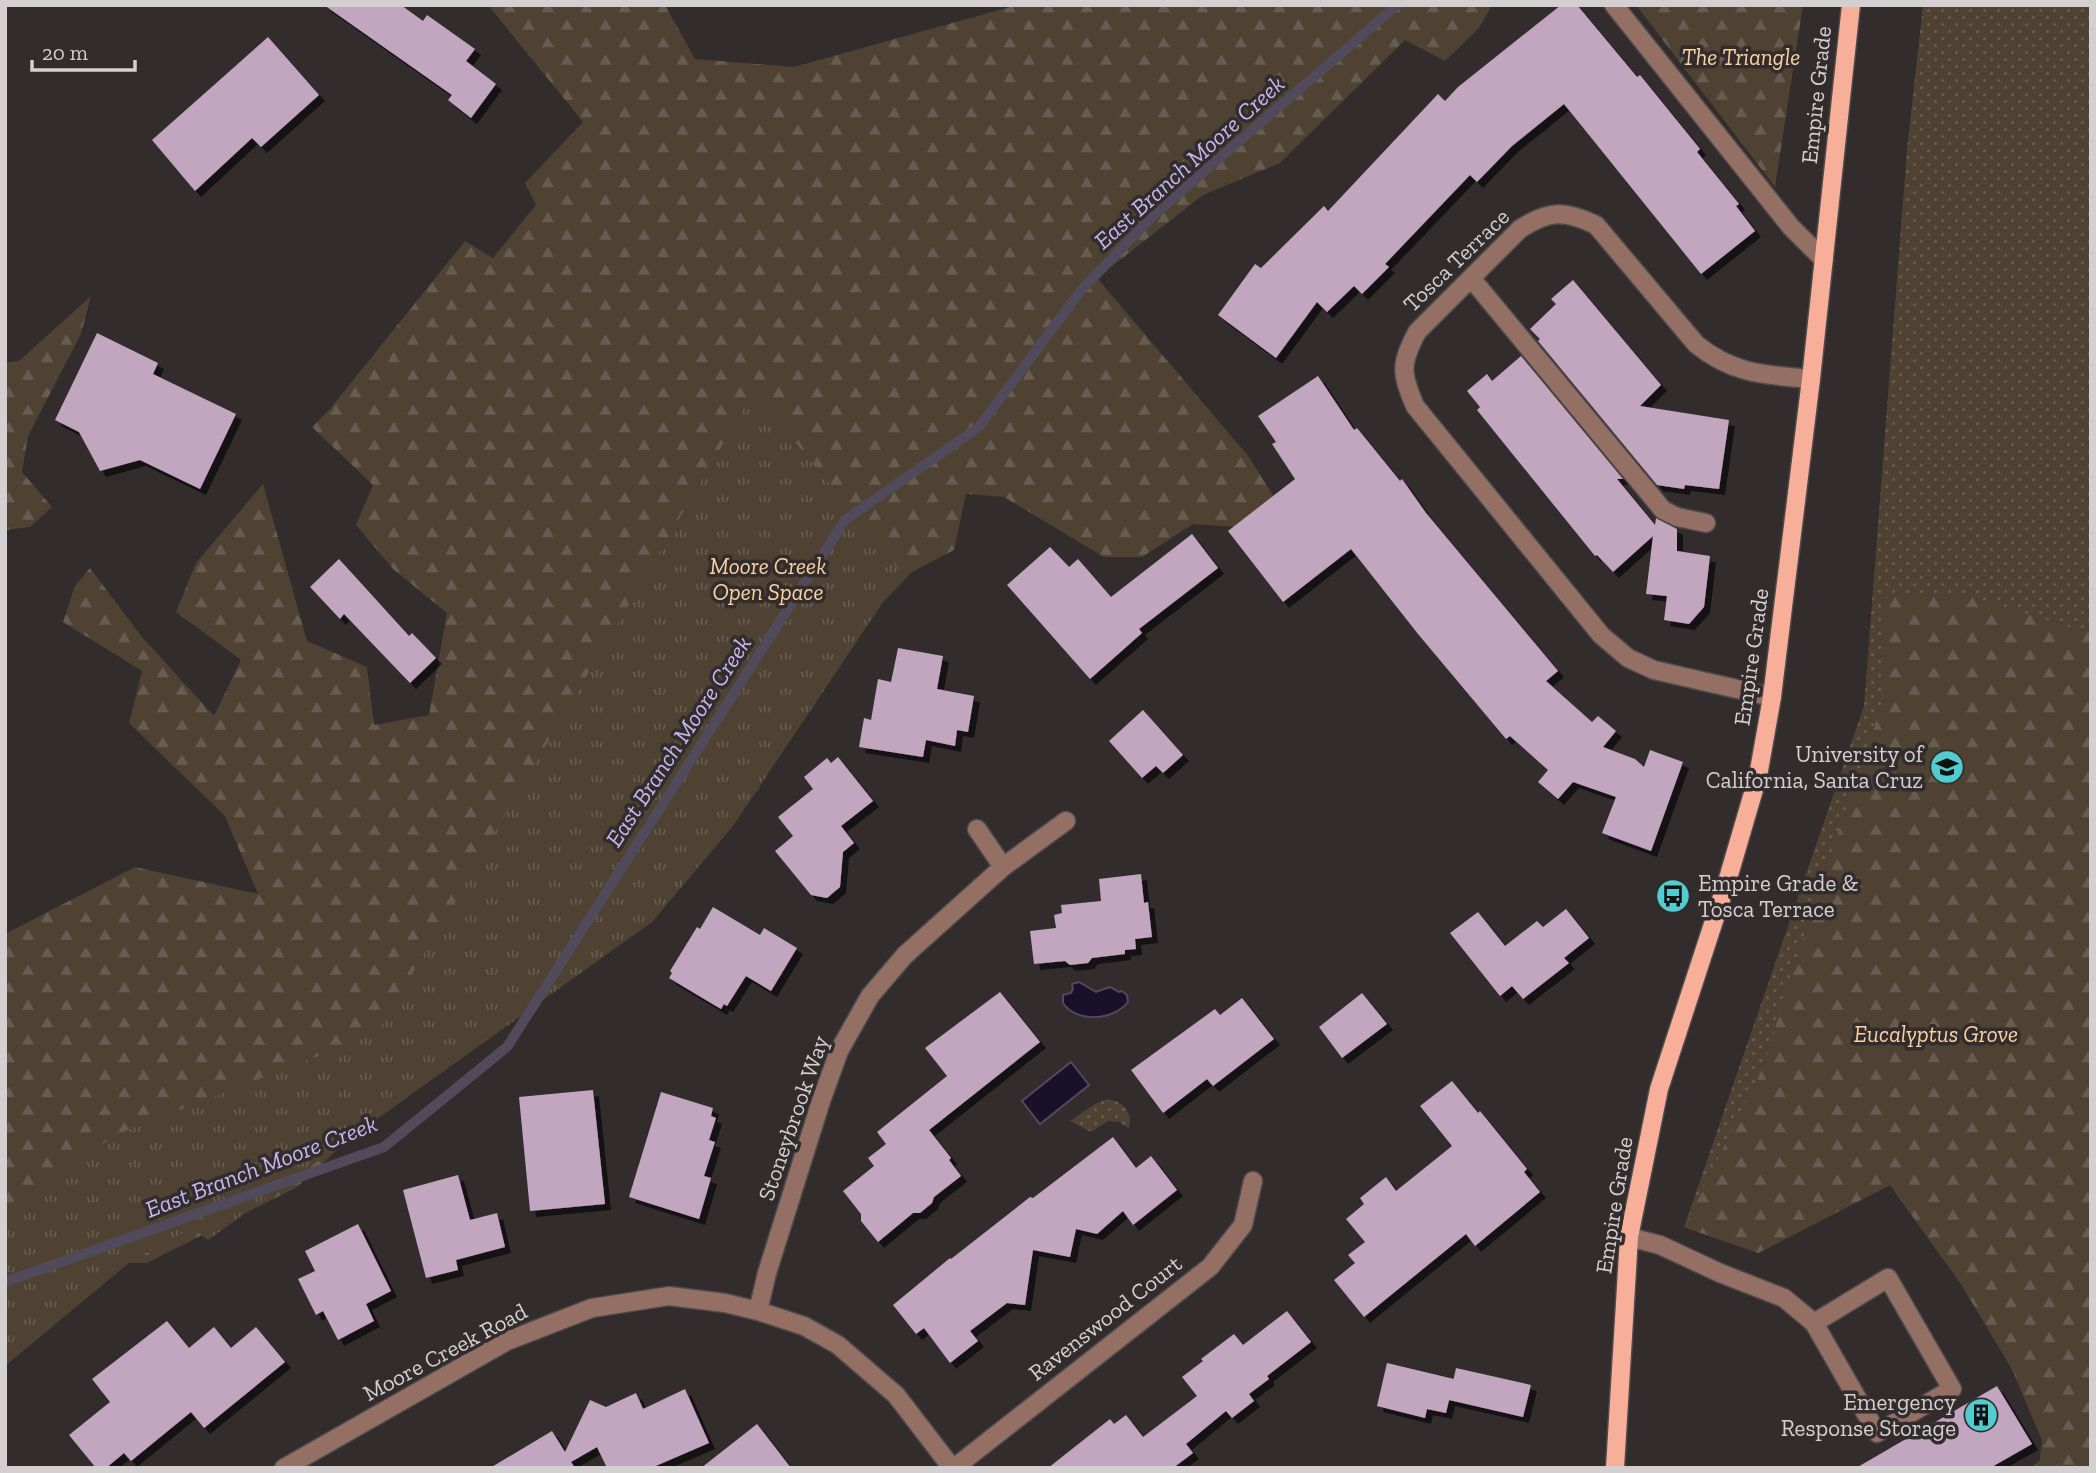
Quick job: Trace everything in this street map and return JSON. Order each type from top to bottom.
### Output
[{"type":"main road","name":"Empire Grade","points":[[1615,1468],[1629,1237],[1659,1089],[1729,875],[1758,776],[1772,697],[1811,379],[1851,5]]},
{"type":"street","points":[[1614,5],[1791,227],[1824,260]]},
{"type":"street","name":"Tosca Terrace","points":[[1772,697],[1654,670],[1628,658],[1601,635],[1415,406],[1403,379],[1407,351],[1417,332],[1520,229],[1536,219],[1556,213],[1576,215],[1596,225],[1696,344],[1711,357],[1727,366],[1768,376],[1811,379]]},
{"type":"street","points":[[1471,278],[1663,510],[1677,517],[1706,523]]},
{"type":"street","name":"Stoneybrook Way","points":[[758,1311],[767,1273],[821,1101],[845,1040],[870,996],[905,955],[1003,867],[1066,821]]},
{"type":"street","points":[[976,829],[1003,867]]},
{"type":"street","name":"Ravenswood Court","points":[[953,1468],[1210,1267],[1242,1225],[1253,1181]]},
{"type":"street","points":[[1629,1237],[1660,1245],[1720,1273],[1784,1298],[1814,1323],[1877,1433],[1952,1389],[1888,1278],[1814,1323]]},
{"type":"street","name":"Moore Creek Road","points":[[284,1468],[508,1341],[592,1308],[669,1296],[725,1303],[758,1311],[804,1326],[838,1345],[896,1395],[953,1468]]},
{"type":"green space","points":[[488,5],[665,5],[695,59],[794,67],[1017,5],[1492,5],[1479,28],[1445,61],[1405,40],[1280,163],[1203,195],[1097,278],[1249,457],[1295,531],[1193,524],[1142,557],[1104,557],[1004,497],[966,494],[954,550],[912,572],[867,619],[769,745],[759,789],[730,819],[489,1009],[297,1187],[147,1263],[81,1262],[5,1348],[5,934],[135,867],[258,894],[225,816],[129,723],[142,671],[63,622],[75,586],[90,568],[142,637],[214,716],[241,660],[176,612],[196,563],[263,484],[307,641],[367,667],[374,725],[429,715],[447,613],[393,569],[356,525],[373,485],[312,427],[330,409],[465,241],[493,258],[536,205],[525,183],[583,122]]},
{"type":"green space","name":"The Triangle","points":[[1636,5],[1803,5],[1775,187]]},
{"type":"green space","name":"Eucalyptus Grove","points":[[1923,5],[2091,5],[2091,1468],[2031,1468],[2040,1460],[2042,1440],[2012,1369],[1961,1284],[1890,1185],[1758,1253],[1684,1227],[1864,706],[1907,150]]},
{"type":"green space","points":[[91,296],[81,334],[28,436],[22,472],[52,507],[30,527],[5,530],[5,363],[19,361]]},
{"type":"green space","name":"Moore Creek Open Space","points":[[754,391],[902,574],[733,826],[652,922],[208,1240],[192,1228],[130,1262],[5,1366],[5,1206],[118,1134],[377,1033]]},
{"type":"green space","name":"Eucalyptus Grove","points":[[1969,596],[2091,634],[2091,1468],[2031,1468],[2040,1460],[2042,1440],[2012,1369],[1961,1284],[1890,1185],[1758,1253],[1684,1227],[1762,1070],[1816,898],[1881,708],[1883,598]]},
{"type":"green space","points":[[1107,1099],[1126,1108],[1129,1128],[1119,1122],[1108,1121],[1091,1132],[1070,1121],[1095,1104]]},
{"type":"shaded area","points":[[1079,982],[1096,992],[1110,987],[1122,991],[1127,995],[1128,1002],[1104,1016],[1077,1014],[1063,1003],[1063,995],[1071,993],[1072,984]]},
{"type":"shaded area","points":[[1071,1062],[1089,1085],[1040,1124],[1022,1101]]},
{"type":"building","points":[[324,5],[401,5],[423,21],[427,15],[475,49],[466,61],[496,84],[471,118],[448,100],[452,95]]},
{"type":"building","points":[[1561,5],[1577,5],[1637,77],[1640,75],[1700,149],[1697,152],[1739,204],[1736,206],[1755,231],[1701,274],[1564,104],[1512,146],[1477,182],[1470,175],[1385,264],[1389,267],[1362,294],[1354,286],[1327,312],[1317,302],[1276,358],[1218,315],[1255,264],[1261,268],[1324,206],[1328,211],[1438,94],[1445,101],[1458,87]]},
{"type":"building","points":[[268,37],[319,95],[261,147],[252,138],[195,191],[152,140]]},
{"type":"building","points":[[1573,280],[1661,385],[1640,406],[1729,420],[1719,489],[1685,485],[1684,489],[1657,485],[1538,341],[1540,339],[1530,329],[1556,304],[1551,299]]},
{"type":"building","points":[[97,333],[158,363],[153,374],[236,414],[200,489],[140,460],[100,471],[79,432],[55,420]]},
{"type":"building","points":[[1521,356],[1623,479],[1617,479],[1655,525],[1656,518],[1677,529],[1677,551],[1710,556],[1704,607],[1689,624],[1664,620],[1667,596],[1646,594],[1653,536],[1613,572],[1595,556],[1477,410],[1480,407],[1467,391],[1487,374],[1492,381]]},
{"type":"building","points":[[1318,376],[1354,430],[1357,428],[1400,481],[1402,479],[1426,513],[1558,671],[1546,681],[1592,722],[1598,716],[1616,731],[1603,747],[1635,759],[1644,767],[1650,750],[1683,762],[1651,851],[1602,833],[1616,797],[1573,782],[1558,799],[1538,782],[1548,770],[1510,736],[1506,739],[1351,549],[1283,602],[1228,531],[1295,479],[1272,444],[1276,442],[1258,416]]},
{"type":"building","points":[[1192,534],[1218,568],[1139,629],[1142,633],[1090,679],[1007,585],[1050,547],[1069,567],[1078,559],[1111,597]]},
{"type":"building","points":[[339,559],[409,636],[412,633],[436,658],[410,683],[344,614],[340,619],[310,587]]},
{"type":"building","points":[[898,648],[943,656],[937,689],[974,696],[968,732],[957,730],[955,746],[926,740],[923,757],[859,747],[864,718],[871,720],[878,679],[891,682]]},
{"type":"building","points":[[1143,710],[1183,755],[1163,773],[1156,766],[1142,778],[1109,741]]},
{"type":"building","points":[[838,757],[873,801],[841,826],[854,843],[843,852],[840,887],[827,898],[811,895],[775,851],[793,836],[778,817],[813,789],[804,777],[827,758],[831,763]]},
{"type":"building","points":[[1141,874],[1152,937],[1135,939],[1136,949],[1125,950],[1125,954],[1092,958],[1088,963],[1070,965],[1065,961],[1034,964],[1030,931],[1056,928],[1054,915],[1062,913],[1061,905],[1101,901],[1099,879]]},
{"type":"building","points":[[713,907],[760,935],[764,928],[797,948],[771,991],[746,976],[727,1006],[724,1004],[721,1009],[669,978],[672,973],[670,971],[697,927],[700,929]]},
{"type":"building","points":[[1566,909],[1589,938],[1564,958],[1569,963],[1523,999],[1512,986],[1500,996],[1450,933],[1478,912],[1505,946],[1537,921],[1543,927]]},
{"type":"building","points":[[1000,992],[1040,1042],[929,1130],[961,1176],[934,1197],[932,1203],[920,1213],[913,1213],[878,1242],[861,1221],[861,1214],[843,1191],[874,1166],[868,1158],[886,1144],[877,1132],[947,1076],[925,1048]]},
{"type":"building","points":[[1362,993],[1387,1024],[1342,1058],[1319,1027]]},
{"type":"building","points":[[1242,998],[1274,1039],[1213,1086],[1207,1079],[1163,1113],[1131,1070],[1215,1009],[1220,1015]]},
{"type":"building","points":[[1452,1081],[1527,1169],[1524,1172],[1540,1192],[1475,1246],[1466,1234],[1364,1317],[1334,1280],[1355,1263],[1348,1255],[1365,1242],[1346,1219],[1364,1204],[1360,1198],[1386,1177],[1396,1191],[1452,1146],[1420,1106]]},
{"type":"building","points":[[593,1090],[605,1204],[530,1211],[519,1097]]},
{"type":"building","points":[[661,1092],[713,1108],[711,1116],[716,1118],[709,1140],[715,1142],[704,1176],[711,1178],[699,1219],[629,1197]]},
{"type":"building","points":[[1113,1137],[1136,1168],[1151,1156],[1177,1190],[1133,1225],[1123,1211],[1097,1234],[1076,1229],[1070,1257],[1033,1250],[1025,1305],[1007,1303],[970,1331],[978,1341],[950,1363],[924,1328],[916,1334],[893,1305],[950,1258]]},
{"type":"building","points":[[458,1175],[470,1220],[497,1213],[505,1247],[456,1260],[458,1270],[426,1278],[403,1190]]},
{"type":"building","points":[[358,1224],[391,1291],[366,1304],[374,1321],[338,1340],[323,1311],[316,1315],[298,1279],[315,1271],[305,1251]]},
{"type":"building","points":[[1287,1311],[1311,1342],[1267,1376],[1269,1379],[1249,1394],[1254,1401],[1232,1418],[1226,1411],[1186,1444],[1193,1453],[1173,1468],[1048,1468],[1110,1419],[1114,1424],[1126,1415],[1143,1437],[1197,1396],[1182,1377],[1203,1361],[1201,1359],[1234,1334],[1243,1345]]},
{"type":"building","points":[[167,1321],[189,1348],[214,1327],[231,1348],[256,1327],[285,1362],[204,1428],[191,1412],[131,1461],[124,1453],[106,1468],[96,1468],[69,1435],[110,1402],[92,1379]]},
{"type":"building","points":[[1387,1363],[1454,1379],[1446,1413],[1427,1409],[1425,1418],[1377,1406]]},
{"type":"building","points":[[1456,1368],[1531,1385],[1523,1417],[1449,1400]]},
{"type":"building","name":"Emergency Response Storage","points":[[1997,1386],[2032,1444],[1990,1468],[1856,1468]]},
{"type":"building","points":[[685,1389],[709,1443],[651,1468],[607,1468],[597,1447],[571,1462],[575,1468],[490,1468],[552,1431],[565,1452],[590,1400],[606,1407],[636,1393],[643,1409]]},
{"type":"building","points":[[757,1424],[791,1468],[701,1468]]},
{"type":"waterway","name":"East Branch Moore Creek","points":[[5,1282],[384,1147],[507,1047],[845,520],[979,427],[1082,289],[1155,214],[1397,5]]},
{"type":"place","name":"University of California, Santa Cruz","points":[[1947,767]]},
{"type":"place","name":"Empire Grade & Tosca Terrace","points":[[1673,896]]},
{"type":"place","name":"Emergency Response Storage","points":[[1981,1415]]}]
